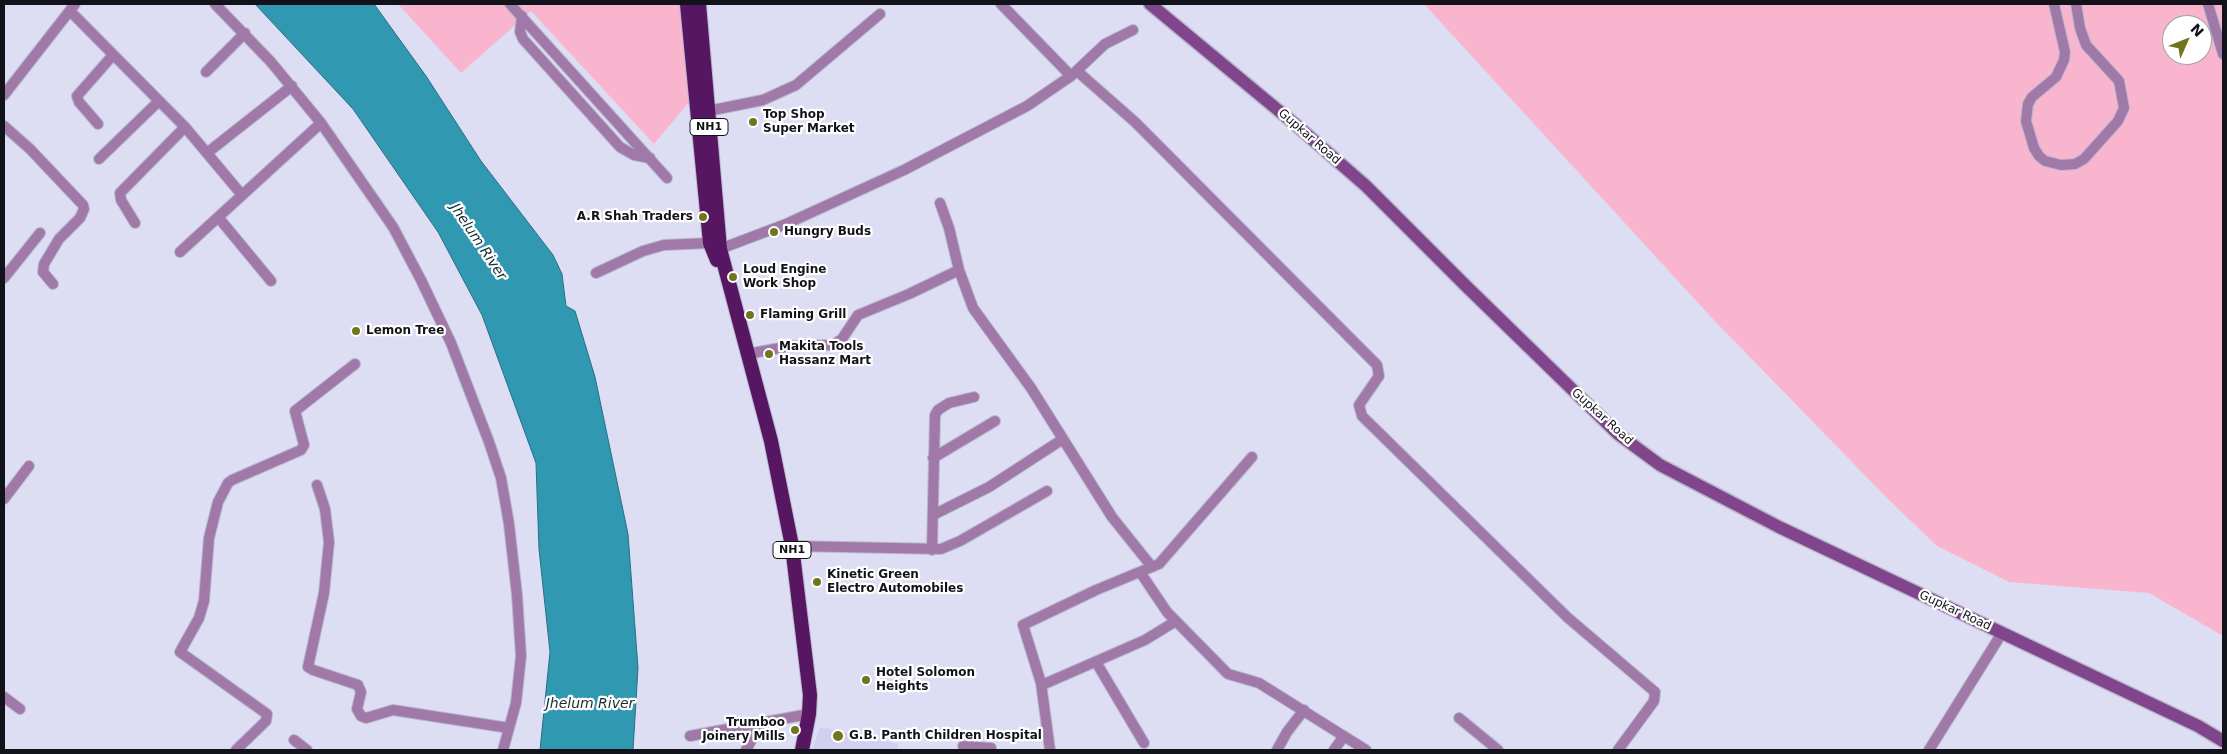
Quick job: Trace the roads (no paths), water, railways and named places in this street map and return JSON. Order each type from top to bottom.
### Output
[{"type":"highway","name":"NH1","points":[[686,4],[716,246],[771,441],[792,546],[808,676],[809,714],[802,750]]},
{"type":"highway","name":"NH1","points":[[699,4],[716,246]]},
{"type":"main road","name":"Gupkar Road","points":[[1150,4],[1296,125],[1366,186],[1466,286],[1625,439],[1660,465],[1779,527],[2198,726],[2223,741]]},
{"type":"street","points":[[215,4],[245,33],[292,86],[321,123],[393,227],[451,343],[498,469],[509,524],[517,595],[521,656],[516,703],[503,750]]},
{"type":"street","points":[[510,4],[667,178]]},
{"type":"street","points":[[1001,4],[1074,73],[1135,122],[1377,366],[1379,376],[1359,405],[1362,416],[1567,617],[1655,692],[1654,702],[1618,750]]},
{"type":"street","points":[[2054,4],[2065,52],[2064,60],[2056,77],[2032,97],[2028,104],[2026,121],[2034,148],[2039,156],[2045,162],[2062,165],[2075,164],[2084,159],[2118,121],[2124,108],[2119,81],[2086,45],[2080,28],[2076,4]]},
{"type":"street","points":[[2208,4],[2223,54]]},
{"type":"street","points":[[4,95],[72,7],[113,55],[186,127],[242,195]]},
{"type":"street","points":[[708,111],[764,100],[796,85],[880,14]]},
{"type":"street","points":[[522,16],[520,32],[523,38],[620,147],[634,155],[650,158]]},
{"type":"street","points":[[596,273],[643,251],[664,245],[716,246],[772,230],[904,170],[1033,102],[1074,73],[1105,44],[1133,30]]},
{"type":"street","points":[[206,72],[245,33]]},
{"type":"street","points":[[98,124],[79,102],[77,96],[113,55]]},
{"type":"street","points":[[207,153],[292,86]]},
{"type":"street","points":[[99,159],[159,101]]},
{"type":"street","points":[[180,252],[321,123]]},
{"type":"street","points":[[4,126],[30,149],[84,209],[80,218],[59,239],[44,264],[43,272],[53,284]]},
{"type":"street","points":[[135,222],[121,200],[120,192],[186,127]]},
{"type":"street","points":[[940,203],[949,228],[959,270],[973,308],[1027,382],[1112,517],[1152,567]]},
{"type":"street","points":[[218,217],[270,281]]},
{"type":"street","points":[[4,278],[40,233]]},
{"type":"street","points":[[747,354],[791,346],[832,345],[842,339],[858,315],[909,294],[959,270]]},
{"type":"street","points":[[236,750],[266,722],[267,714],[180,652],[198,618],[204,601],[209,538],[218,502],[232,480],[303,448],[304,443],[295,411],[355,364]]},
{"type":"street","points":[[932,550],[935,415],[938,410],[949,403],[974,397]]},
{"type":"street","points":[[934,458],[995,421]]},
{"type":"street","points":[[933,515],[989,487],[1064,439]]},
{"type":"street","points":[[1050,750],[1042,685],[1022,625],[1096,590],[1152,567],[1165,559],[1252,457]]},
{"type":"street","points":[[4,499],[30,466]]},
{"type":"street","points":[[317,485],[325,509],[329,542],[324,593],[308,667],[358,685],[361,692],[357,709],[366,718],[393,710],[509,728]]},
{"type":"street","points":[[792,546],[941,549],[960,541],[1047,491]]},
{"type":"street","points":[[1140,572],[1160,602],[1176,621],[1228,674],[1259,683],[1366,750]]},
{"type":"street","points":[[1042,685],[1145,640],[1176,621]]},
{"type":"street","points":[[1929,750],[2002,633]]},
{"type":"street","points":[[1096,662],[1144,743]]},
{"type":"street","points":[[4,697],[20,709]]},
{"type":"street","points":[[1277,750],[1287,732],[1304,710]]},
{"type":"street","points":[[690,736],[809,714]]},
{"type":"street","points":[[1459,718],[1498,750]]},
{"type":"street","points":[[746,750],[761,723]]},
{"type":"street","points":[[1334,750],[1344,736]]},
{"type":"street","points":[[294,740],[307,750]]},
{"type":"street","points":[[962,746],[991,748],[991,750]]},
{"type":"water","name":"Jhelum River","points":[[255,4],[374,4],[426,76],[481,161],[553,255],[562,274],[566,306],[575,311],[595,377],[628,534],[638,668],[633,750],[540,750],[550,652],[539,549],[536,463],[482,315],[438,232],[353,109]]},
{"type":"place","name":"Top Shop Super Market","points":[[753,122]]},
{"type":"place","name":"A.R Shah Traders","points":[[703,217]]},
{"type":"place","name":"Hungry Buds","points":[[774,232]]},
{"type":"place","name":"Loud Engine Work Shop","points":[[733,277]]},
{"type":"place","name":"Flaming Grill","points":[[750,315]]},
{"type":"place","name":"Lemon Tree","points":[[356,331]]},
{"type":"place","name":"Makita Tools Hassanz Mart","points":[[769,354]]},
{"type":"place","name":"Kinetic Green Electro Automobiles","points":[[817,582]]},
{"type":"place","name":"Hotel Solomon Heights","points":[[866,680]]},
{"type":"place","name":"Trumboo Joinery Mills","points":[[795,730]]},
{"type":"place","name":"G.B. Panth Children Hospital","points":[[838,736]]}]
